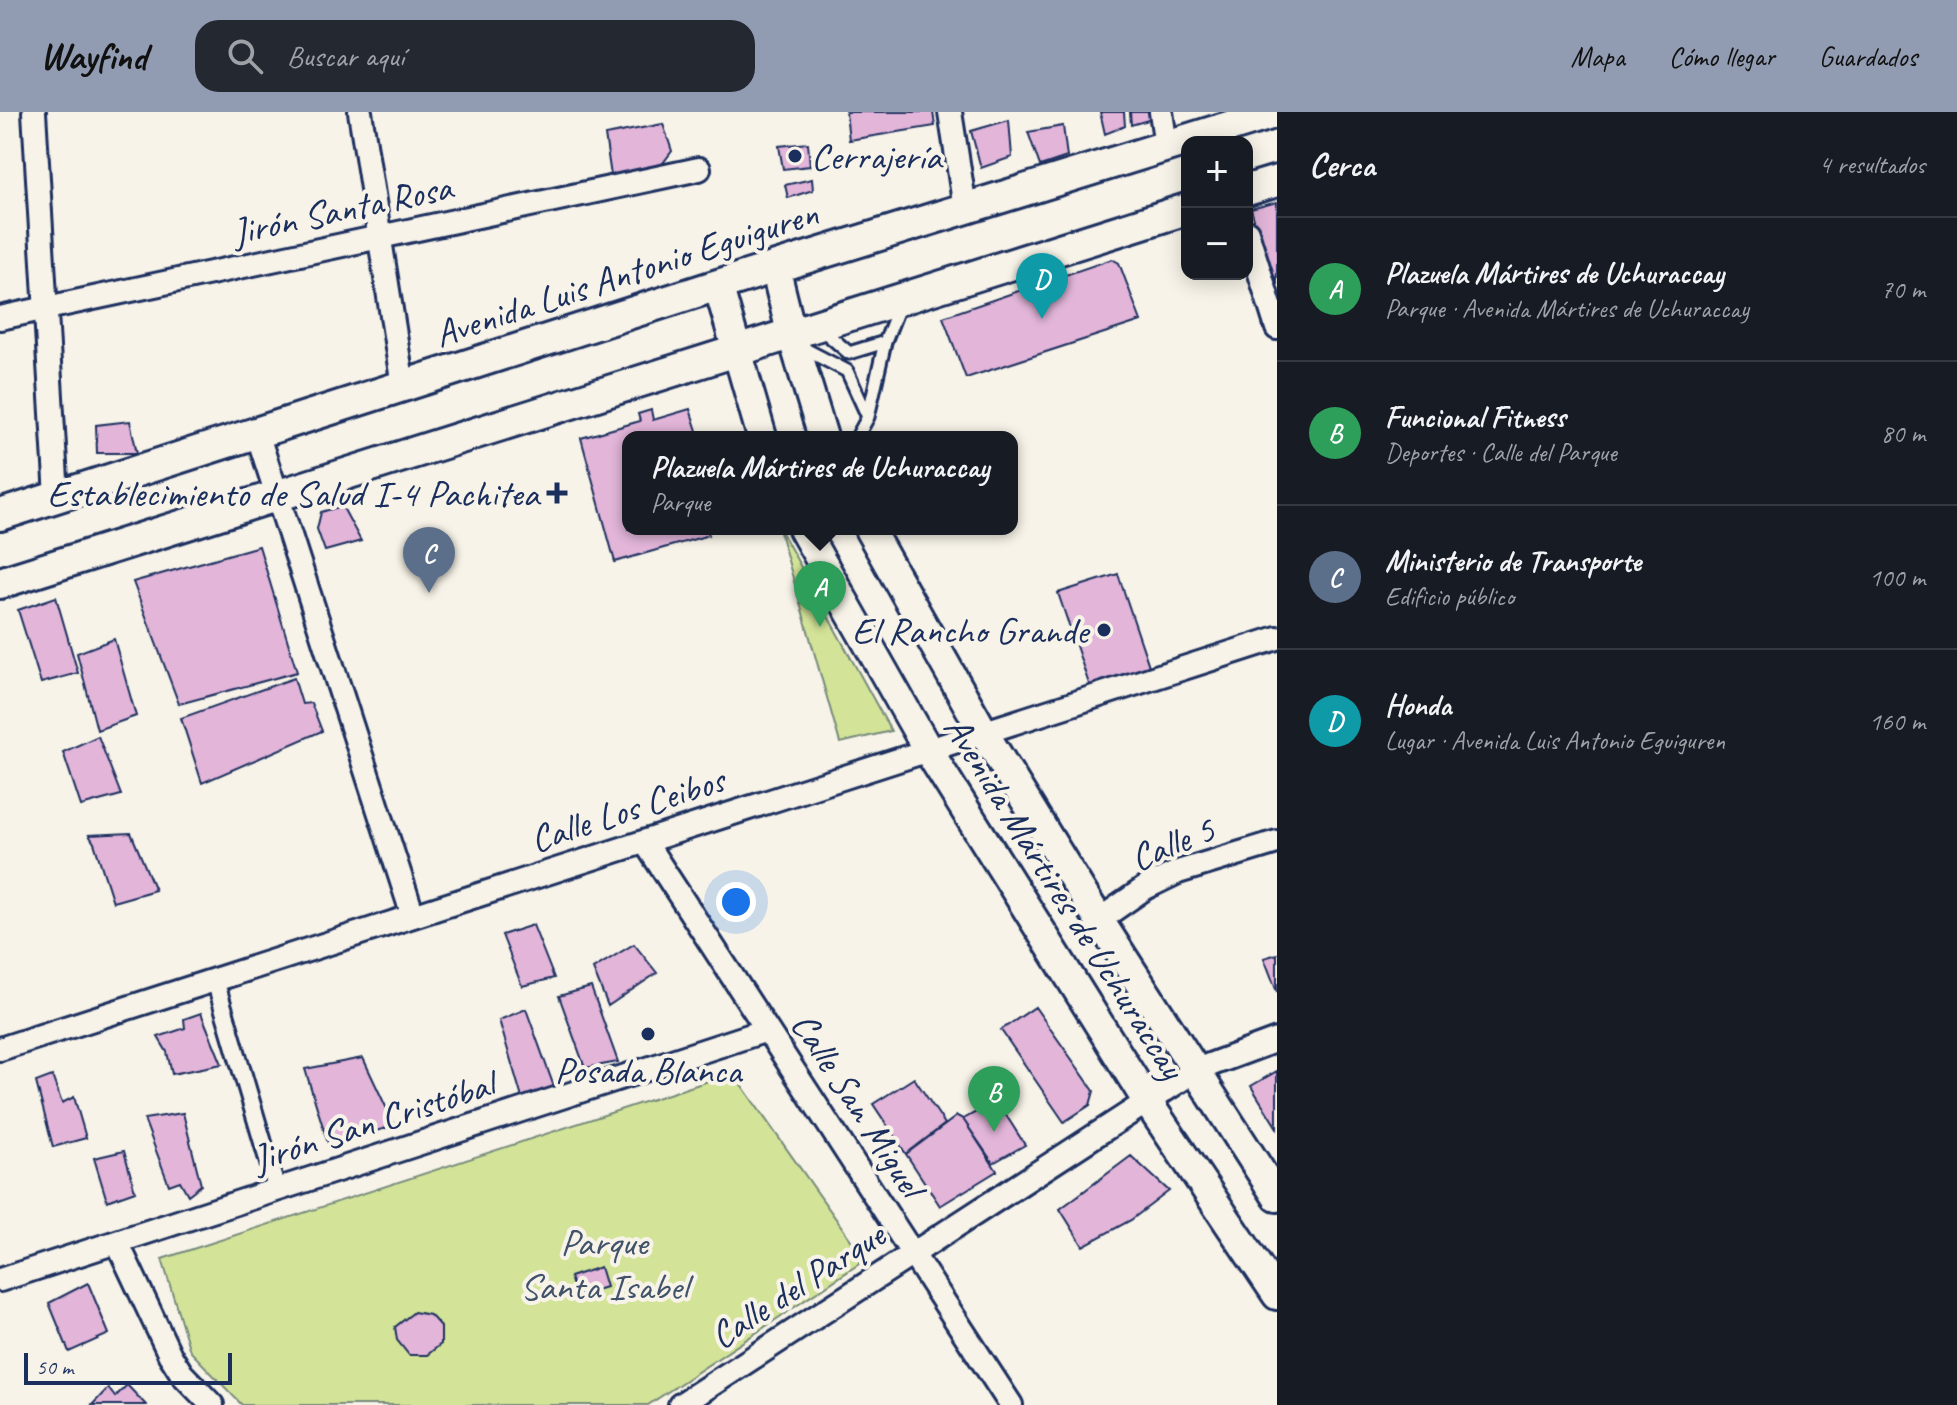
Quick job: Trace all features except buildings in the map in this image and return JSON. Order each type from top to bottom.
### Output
[{"type":"main road","name":"Avenida Luis Antonio Eguiguren","points":[[0,515],[775,267],[1277,112]]},
{"type":"main road","points":[[1253,188],[1277,181]]},
{"type":"main road","points":[[0,583],[736,349],[800,334],[903,297],[1181,211]]},
{"type":"street","points":[[34,112],[57,497]]},
{"type":"street","points":[[360,112],[403,386]]},
{"type":"street","points":[[950,112],[965,208]]},
{"type":"street","points":[[1161,112],[1166,146]]},
{"type":"street","name":"Jirón Santa Rosa","points":[[0,318],[699,169]]},
{"type":"street","points":[[1253,251],[1277,328]]},
{"type":"street","points":[[775,267],[800,334],[822,431]]},
{"type":"street","points":[[718,285],[760,431]]},
{"type":"street","points":[[257,433],[413,916]]},
{"type":"street","name":"Avenida Mártires de Uchuraccay","points":[[806,535],[928,750],[1147,1101],[1277,1295]]},
{"type":"street","name":"Avenida Mártires de Uchuraccay","points":[[872,535],[984,733],[1099,920],[1277,1197]]},
{"type":"street","name":"Calle Los Ceibos","points":[[0,1049],[1277,638]]},
{"type":"street","name":"Calle San Miguel","points":[[645,842],[1011,1405]]},
{"type":"street","name":"Calle 5","points":[[1099,920],[1145,888],[1178,872],[1277,842]]},
{"type":"street","points":[[215,980],[277,1190]]},
{"type":"street","name":"Jirón San Cristóbal","points":[[0,1280],[767,1030]]},
{"type":"street","name":"Calle del Parque","points":[[695,1401],[912,1253],[1196,1070],[1277,1040]]},
{"type":"street","points":[[117,1242],[170,1355],[182,1374],[212,1405]]},
{"type":"lane","points":[[860,431],[868,417],[885,342],[903,297]]},
{"type":"lane","points":[[800,334],[849,353],[885,342]]},
{"type":"lane","points":[[800,334],[847,371],[868,417]]},
{"type":"lane","points":[[847,371],[849,353]]},
{"type":"green space","points":[[781,535],[891,731],[840,743]]},
{"type":"green space","name":"Parque Santa Isabel","points":[[733,1073],[865,1260],[648,1405],[242,1405],[190,1351],[162,1259]]},
{"type":"place","name":"Cerrajería","points":[[795,156]]},
{"type":"place","name":"Honda","points":[[1042,319]]},
{"type":"place","name":"Establecimiento de Salud I-4 Pachitea","points":[[557,493]]},
{"type":"place","name":"Ministerio de Transporte","points":[[429,593]]},
{"type":"place","name":"Plazuela Mártires de Uchuraccay","points":[[820,627]]},
{"type":"place","name":"El Rancho Grande","points":[[1104,630]]},
{"type":"place","name":"Posada Blanca","points":[[648,1034]]},
{"type":"place","name":"Funcional Fitness","points":[[994,1132]]}]
